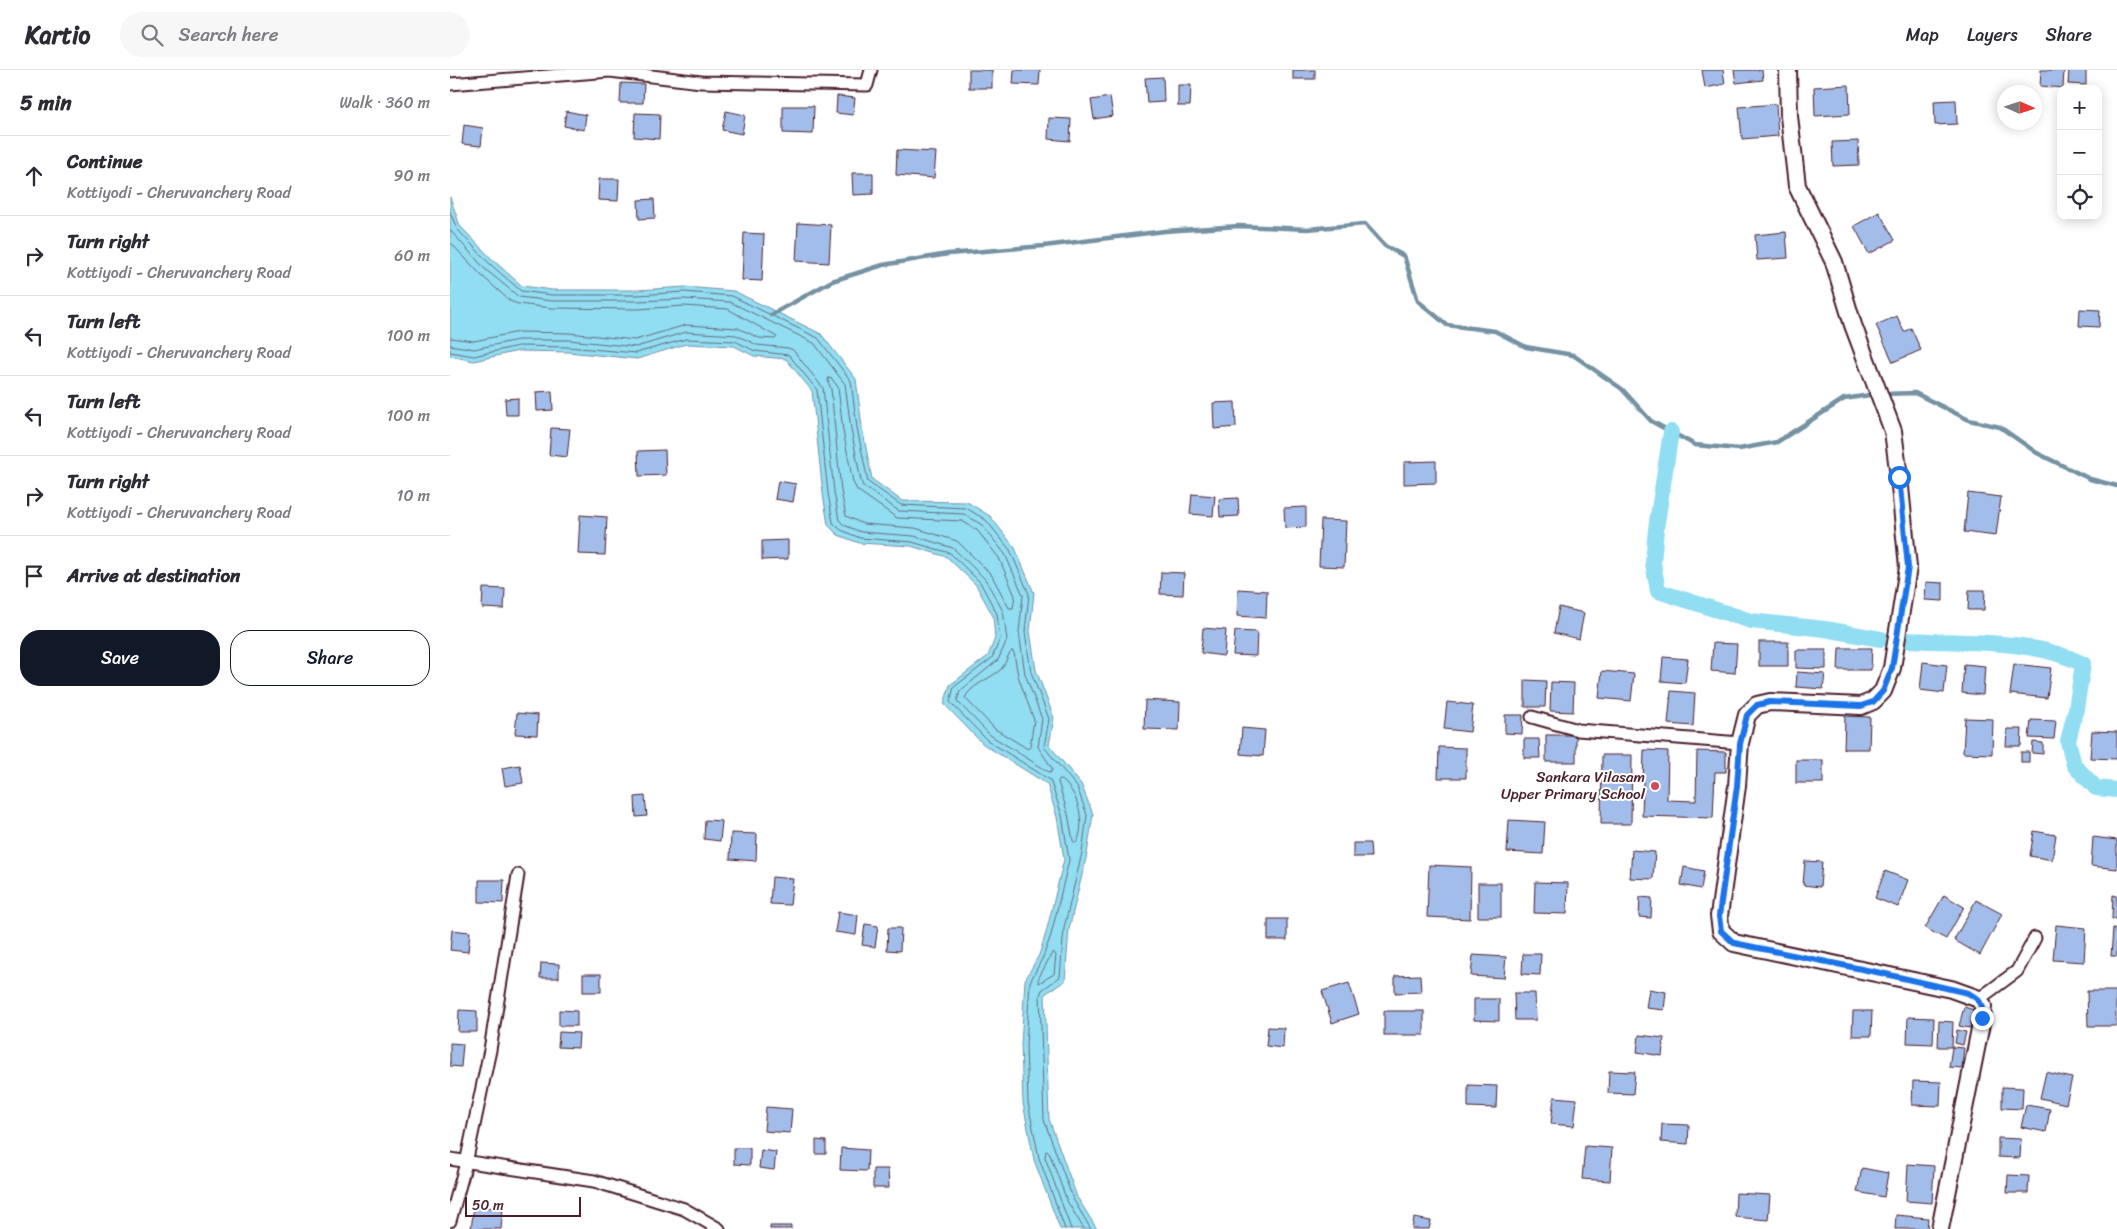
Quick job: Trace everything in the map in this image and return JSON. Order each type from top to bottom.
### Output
[{"type":"main road","points":[[1788,70],[1789,116],[1797,186],[1834,262],[1853,325],[1893,431],[1908,567],[1892,668],[1883,691],[1873,702],[1861,706],[1770,702],[1757,705],[1747,715],[1740,744],[1737,786],[1719,916],[1721,931],[1734,943],[1943,987],[1968,993],[1979,999],[1982,1006],[1982,1018],[1940,1229]]},
{"type":"street","points":[[450,84],[610,71],[701,82],[866,85],[871,70]]},
{"type":"street","points":[[1532,717],[1578,730],[1740,744]]},
{"type":"street","points":[[450,1221],[466,1163],[490,1050],[518,875]]},
{"type":"street","points":[[1979,999],[2017,971],[2034,938]]},
{"type":"street","points":[[450,1159],[466,1163],[594,1181],[684,1209],[719,1229]]},
{"type":"water","points":[[450,197],[460,226],[522,286],[552,290],[638,290],[685,287],[734,291],[821,334],[856,379],[862,427],[872,479],[902,501],[967,502],[990,516],[1015,548],[1034,593],[1030,631],[1036,670],[1054,718],[1049,745],[1081,784],[1093,814],[1087,854],[1069,929],[1065,981],[1045,994],[1049,1119],[1077,1197],[1097,1229],[1060,1229],[1034,1160],[1023,1103],[1021,1045],[1025,980],[1039,955],[1064,859],[1057,817],[1047,784],[983,744],[944,704],[950,685],[988,656],[995,638],[993,616],[976,585],[947,557],[911,546],[859,543],[838,535],[828,525],[812,391],[786,359],[754,356],[734,346],[686,344],[637,359],[568,352],[518,351],[474,361],[450,356]]},
{"type":"building","points":[[969,70],[992,70],[992,88],[969,88]]},
{"type":"building","points":[[1014,70],[1040,70],[1039,85],[1013,84]]},
{"type":"building","points":[[1293,70],[1315,70],[1315,79],[1293,79]]},
{"type":"building","points":[[1702,70],[1723,70],[1725,84],[1705,88]]},
{"type":"building","points":[[1734,70],[1762,70],[1763,80],[1736,83]]},
{"type":"building","points":[[2041,70],[2064,70],[2063,85],[2057,85],[2057,87],[2040,85]]},
{"type":"building","points":[[2069,70],[2086,70],[2086,85],[2068,84]]},
{"type":"building","points":[[1163,77],[1164,102],[1147,103],[1145,78]]},
{"type":"building","points":[[621,83],[644,84],[643,103],[620,103]]},
{"type":"building","points":[[1178,85],[1191,85],[1190,106],[1178,106]]},
{"type":"building","points":[[1849,85],[1850,114],[1815,116],[1814,87]]},
{"type":"building","points":[[837,96],[855,98],[853,115],[836,113]]},
{"type":"building","points":[[1110,97],[1113,116],[1094,119],[1091,100]]},
{"type":"building","points":[[1956,100],[1957,124],[1935,125],[1934,101]]},
{"type":"building","points":[[1776,104],[1778,136],[1742,139],[1739,107]]},
{"type":"building","points":[[783,106],[814,106],[813,134],[783,133]]},
{"type":"building","points":[[566,111],[586,115],[584,130],[564,126]]},
{"type":"building","points":[[726,111],[745,115],[742,134],[722,130]]},
{"type":"building","points":[[635,113],[660,114],[659,139],[634,137]]},
{"type":"building","points":[[1049,118],[1071,119],[1070,141],[1048,139]]},
{"type":"building","points":[[464,125],[483,128],[481,146],[462,144]]},
{"type":"building","points":[[1858,141],[1859,165],[1833,166],[1832,142]]},
{"type":"building","points":[[897,150],[936,152],[934,178],[896,175]]},
{"type":"building","points":[[852,173],[873,173],[873,194],[853,195]]},
{"type":"building","points":[[599,179],[619,179],[618,201],[598,200]]},
{"type":"building","points":[[654,199],[655,218],[639,219],[638,200]]},
{"type":"building","points":[[1879,212],[1895,240],[1869,254],[1854,226]]},
{"type":"building","points":[[798,223],[831,225],[829,263],[796,261]]},
{"type":"building","points":[[1786,232],[1788,258],[1757,260],[1755,235]]},
{"type":"building","points":[[744,233],[764,234],[762,281],[742,280]]},
{"type":"building","points":[[2080,309],[2100,310],[2099,327],[2079,326]]},
{"type":"building","points":[[1897,316],[1904,332],[1911,328],[1921,350],[1893,362],[1876,325]]},
{"type":"building","points":[[552,391],[553,410],[537,411],[536,392]]},
{"type":"building","points":[[518,398],[518,415],[506,415],[505,399]]},
{"type":"building","points":[[1235,402],[1236,427],[1214,429],[1213,403]]},
{"type":"building","points":[[551,428],[570,429],[567,457],[549,455]]},
{"type":"building","points":[[665,450],[666,475],[639,476],[638,451]]},
{"type":"building","points":[[1436,461],[1436,483],[1404,484],[1404,462]]},
{"type":"building","points":[[778,481],[796,484],[793,502],[775,499]]},
{"type":"building","points":[[1968,493],[2001,497],[1996,536],[1964,532]]},
{"type":"building","points":[[1192,494],[1215,496],[1213,516],[1190,514]]},
{"type":"building","points":[[1238,498],[1239,516],[1220,517],[1219,499]]},
{"type":"building","points":[[1306,507],[1306,527],[1285,528],[1284,508]]},
{"type":"building","points":[[580,515],[607,517],[605,555],[578,554]]},
{"type":"building","points":[[1321,520],[1346,521],[1344,567],[1319,566]]},
{"type":"building","points":[[788,540],[788,559],[762,560],[762,541]]},
{"type":"building","points":[[1161,572],[1184,573],[1183,595],[1160,594]]},
{"type":"building","points":[[1926,582],[1943,583],[1943,601],[1925,600]]},
{"type":"building","points":[[483,588],[505,589],[504,609],[482,608]]},
{"type":"building","points":[[1238,589],[1267,591],[1266,618],[1237,616]]},
{"type":"building","points":[[1969,590],[1985,590],[1984,610],[1968,610]]},
{"type":"building","points":[[1559,607],[1584,613],[1579,639],[1554,633]]},
{"type":"building","points":[[1203,628],[1226,630],[1224,656],[1201,653]]},
{"type":"building","points":[[1235,631],[1257,632],[1256,656],[1233,655]]},
{"type":"building","points":[[1759,642],[1788,642],[1788,666],[1759,666]]},
{"type":"building","points":[[1713,643],[1737,644],[1735,673],[1711,671]]},
{"type":"building","points":[[1839,648],[1872,648],[1871,670],[1838,670]]},
{"type":"building","points":[[1796,650],[1826,650],[1826,669],[1796,668]]},
{"type":"building","points":[[1663,657],[1688,659],[1685,683],[1661,681]]},
{"type":"building","points":[[1923,662],[1947,665],[1944,693],[1920,690]]},
{"type":"building","points":[[1964,664],[1985,666],[1983,695],[1962,693]]},
{"type":"building","points":[[2014,664],[2051,668],[2047,698],[2010,694]]},
{"type":"building","points":[[1602,671],[1634,674],[1631,701],[1599,698]]},
{"type":"building","points":[[1797,672],[1825,674],[1823,689],[1796,687]]},
{"type":"building","points":[[1525,680],[1546,681],[1545,707],[1525,707]]},
{"type":"building","points":[[1551,682],[1574,683],[1573,712],[1550,711]]},
{"type":"building","points":[[1671,691],[1695,693],[1693,726],[1668,724]]},
{"type":"building","points":[[1145,700],[1180,702],[1179,730],[1144,729]]},
{"type":"building","points":[[1447,702],[1473,705],[1470,732],[1444,729]]},
{"type":"building","points":[[517,713],[538,715],[537,735],[515,734]]},
{"type":"building","points":[[1505,715],[1523,715],[1522,734],[1505,733]]},
{"type":"building","points":[[1845,716],[1870,717],[1869,749],[1844,749]]},
{"type":"building","points":[[1965,718],[1993,719],[1992,754],[1963,753]]},
{"type":"building","points":[[2031,720],[2056,721],[2054,739],[2029,738]]},
{"type":"building","points":[[1242,728],[1265,730],[1263,756],[1240,754]]},
{"type":"building","points":[[2007,729],[2022,729],[2021,746],[2006,746]]},
{"type":"building","points":[[2092,731],[2117,732],[2117,759],[2090,758]]},
{"type":"building","points":[[1546,735],[1576,735],[1576,762],[1546,762]]},
{"type":"building","points":[[1524,739],[1539,739],[1540,758],[1524,758]]},
{"type":"building","points":[[2033,742],[2043,743],[2043,754],[2032,753]]},
{"type":"building","points":[[1439,747],[1466,748],[1466,778],[1438,778]]},
{"type":"building","name":"Sankara Vilasam Upper Primary School","points":[[1644,750],[1668,751],[1667,800],[1696,801],[1697,751],[1726,752],[1726,772],[1715,772],[1713,818],[1642,816]]},
{"type":"building","points":[[2021,752],[2029,752],[2029,762],[2021,762]]},
{"type":"building","points":[[1602,755],[1632,755],[1631,824],[1601,824]]},
{"type":"building","points":[[1796,760],[1823,760],[1823,783],[1796,783]]},
{"type":"building","points":[[520,765],[523,783],[505,786],[502,768]]},
{"type":"building","points":[[645,796],[647,816],[636,817],[635,797]]},
{"type":"building","points":[[705,820],[722,821],[720,841],[704,839]]},
{"type":"building","points":[[1509,820],[1545,822],[1543,854],[1507,852]]},
{"type":"building","points":[[2034,831],[2056,835],[2052,860],[2030,856]]},
{"type":"building","points":[[731,833],[757,834],[756,861],[730,859]]},
{"type":"building","points":[[2093,837],[2117,840],[2117,869],[2091,866]]},
{"type":"building","points":[[1353,843],[1370,843],[1371,857],[1353,857]]},
{"type":"building","points":[[1632,850],[1655,852],[1653,879],[1630,878]]},
{"type":"building","points":[[1805,861],[1822,862],[1820,887],[1803,885]]},
{"type":"building","points":[[1429,865],[1471,867],[1470,919],[1427,917]]},
{"type":"building","points":[[1684,867],[1704,871],[1701,889],[1681,885]]},
{"type":"building","points":[[1885,871],[1908,880],[1898,907],[1875,898]]},
{"type":"building","points":[[772,877],[793,879],[790,905],[770,904]]},
{"type":"building","points":[[479,880],[504,880],[503,903],[479,902]]},
{"type":"building","points":[[1535,882],[1568,883],[1567,914],[1534,913]]},
{"type":"building","points":[[1478,883],[1501,883],[1501,917],[1478,917]]},
{"type":"building","points":[[1944,895],[1964,907],[1946,939],[1925,928]]},
{"type":"building","points":[[2113,895],[2117,896],[2117,919],[2112,919]]},
{"type":"building","points":[[1640,897],[1652,898],[1651,918],[1639,917]]},
{"type":"building","points":[[1976,900],[2002,914],[1980,955],[1954,940]]},
{"type":"building","points":[[838,912],[858,915],[856,935],[835,932]]},
{"type":"building","points":[[1268,919],[1287,919],[1287,940],[1268,940]]},
{"type":"building","points":[[865,924],[878,926],[875,947],[862,945]]},
{"type":"building","points":[[2056,925],[2086,928],[2084,962],[2053,960]]},
{"type":"building","points":[[888,928],[901,928],[900,951],[887,950]]},
{"type":"building","points":[[2113,928],[2117,929],[2117,956],[2111,956]]},
{"type":"building","points":[[452,930],[470,932],[468,952],[450,950]]},
{"type":"building","points":[[1523,954],[1541,954],[1540,975],[1522,974]]},
{"type":"building","points":[[1473,955],[1506,957],[1504,978],[1471,976]]},
{"type":"building","points":[[541,963],[559,964],[559,978],[540,978]]},
{"type":"building","points":[[583,974],[601,974],[601,992],[583,992]]},
{"type":"building","points":[[1420,975],[1421,992],[1395,993],[1395,976]]},
{"type":"building","points":[[1349,983],[1359,1014],[1332,1023],[1322,991]]},
{"type":"building","points":[[1649,989],[1666,992],[1664,1010],[1646,1008]]},
{"type":"building","points":[[2087,991],[2116,991],[2116,1026],[2088,1026]]},
{"type":"building","points":[[1514,993],[1535,993],[1536,1020],[1515,1020]]},
{"type":"building","points":[[1474,999],[1499,999],[1499,1021],[1474,1020]]},
{"type":"building","points":[[1964,1007],[1974,1010],[1970,1028],[1959,1026]]},
{"type":"building","points":[[459,1010],[477,1011],[477,1032],[458,1032]]},
{"type":"building","points":[[559,1010],[577,1011],[577,1026],[559,1026]]},
{"type":"building","points":[[1384,1011],[1424,1011],[1424,1035],[1384,1035]]},
{"type":"building","points":[[1853,1011],[1872,1011],[1871,1036],[1852,1036]]},
{"type":"building","points":[[1908,1017],[1934,1018],[1933,1044],[1907,1043]]},
{"type":"building","points":[[1939,1021],[1953,1022],[1952,1047],[1938,1047]]},
{"type":"building","points":[[1268,1027],[1284,1028],[1283,1048],[1266,1046]]},
{"type":"building","points":[[1957,1030],[1966,1032],[1963,1045],[1955,1043]]},
{"type":"building","points":[[559,1032],[579,1033],[578,1048],[558,1047]]},
{"type":"building","points":[[1639,1035],[1664,1038],[1662,1056],[1637,1052]]},
{"type":"building","points":[[450,1043],[463,1044],[461,1067],[450,1066]]},
{"type":"building","points":[[1952,1047],[1964,1048],[1962,1068],[1949,1067]]},
{"type":"building","points":[[1609,1071],[1635,1072],[1633,1094],[1608,1093]]},
{"type":"building","points":[[2046,1072],[2072,1078],[2066,1104],[2040,1098]]},
{"type":"building","points":[[1913,1081],[1941,1082],[1940,1106],[1912,1105]]},
{"type":"building","points":[[1468,1085],[1497,1086],[1496,1108],[1468,1107]]},
{"type":"building","points":[[2002,1087],[2023,1088],[2022,1109],[2002,1108]]},
{"type":"building","points":[[1554,1097],[1577,1099],[1574,1126],[1551,1124]]},
{"type":"building","points":[[2026,1105],[2050,1109],[2046,1132],[2021,1127]]},
{"type":"building","points":[[766,1107],[792,1109],[790,1133],[764,1131]]},
{"type":"building","points":[[1662,1124],[1689,1125],[1688,1144],[1661,1142]]},
{"type":"building","points":[[1998,1138],[2021,1139],[2020,1158],[1998,1157]]},
{"type":"building","points":[[816,1140],[826,1141],[826,1154],[816,1154]]},
{"type":"building","points":[[1585,1146],[1612,1148],[1610,1181],[1582,1179]]},
{"type":"building","points":[[734,1148],[750,1148],[750,1165],[734,1164]]},
{"type":"building","points":[[841,1148],[868,1150],[867,1171],[840,1170]]},
{"type":"building","points":[[761,1150],[776,1152],[774,1170],[759,1168]]},
{"type":"building","points":[[1908,1164],[1934,1166],[1932,1203],[1906,1201]]},
{"type":"building","points":[[1862,1168],[1888,1173],[1884,1197],[1857,1192]]},
{"type":"building","points":[[873,1169],[888,1169],[889,1188],[873,1188]]},
{"type":"building","points":[[2008,1175],[2029,1176],[2028,1193],[2007,1193]]},
{"type":"building","points":[[1736,1193],[1770,1195],[1768,1220],[1735,1217]]},
{"type":"building","points":[[474,1206],[503,1209],[501,1229],[471,1229]]},
{"type":"building","points":[[1896,1215],[1928,1218],[1927,1229],[1895,1229]]},
{"type":"building","points":[[1414,1218],[1431,1221],[1429,1229],[1412,1229]]},
{"type":"building","points":[[770,1226],[791,1226],[791,1229],[770,1229]]},
{"type":"waterway","points":[[771,315],[832,281],[883,265],[948,254],[1044,246],[1165,231],[1239,226],[1307,229],[1365,224],[1385,246],[1404,256],[1418,301],[1447,325],[1495,331],[1526,347],[1573,355],[1622,389],[1651,421],[1695,445],[1739,449],[1777,442],[1844,399],[1876,394]]},
{"type":"waterway","points":[[1883,394],[1915,393],[1969,420],[2000,427],[2037,453],[2090,479],[2117,486]]},
{"type":"waterway","points":[[1671,432],[1656,529],[1653,563],[1658,591],[1751,621],[1825,629],[1881,639]]},
{"type":"waterway","points":[[1906,640],[1996,643],[2019,646],[2042,650],[2083,664],[2076,709],[2068,741],[2074,765],[2096,788],[2117,790]]},
{"type":"place","name":"Sankara Vilasam Upper Primary School","points":[[1655,786]]},
{"type":"route","points":[[1899,477],[1908,567],[1892,668],[1883,691],[1873,702],[1861,706],[1770,702],[1757,705],[1747,715],[1740,744],[1737,786],[1719,916],[1721,931],[1734,943],[1968,993],[1979,999],[1982,1006],[1982,1018]]}]
